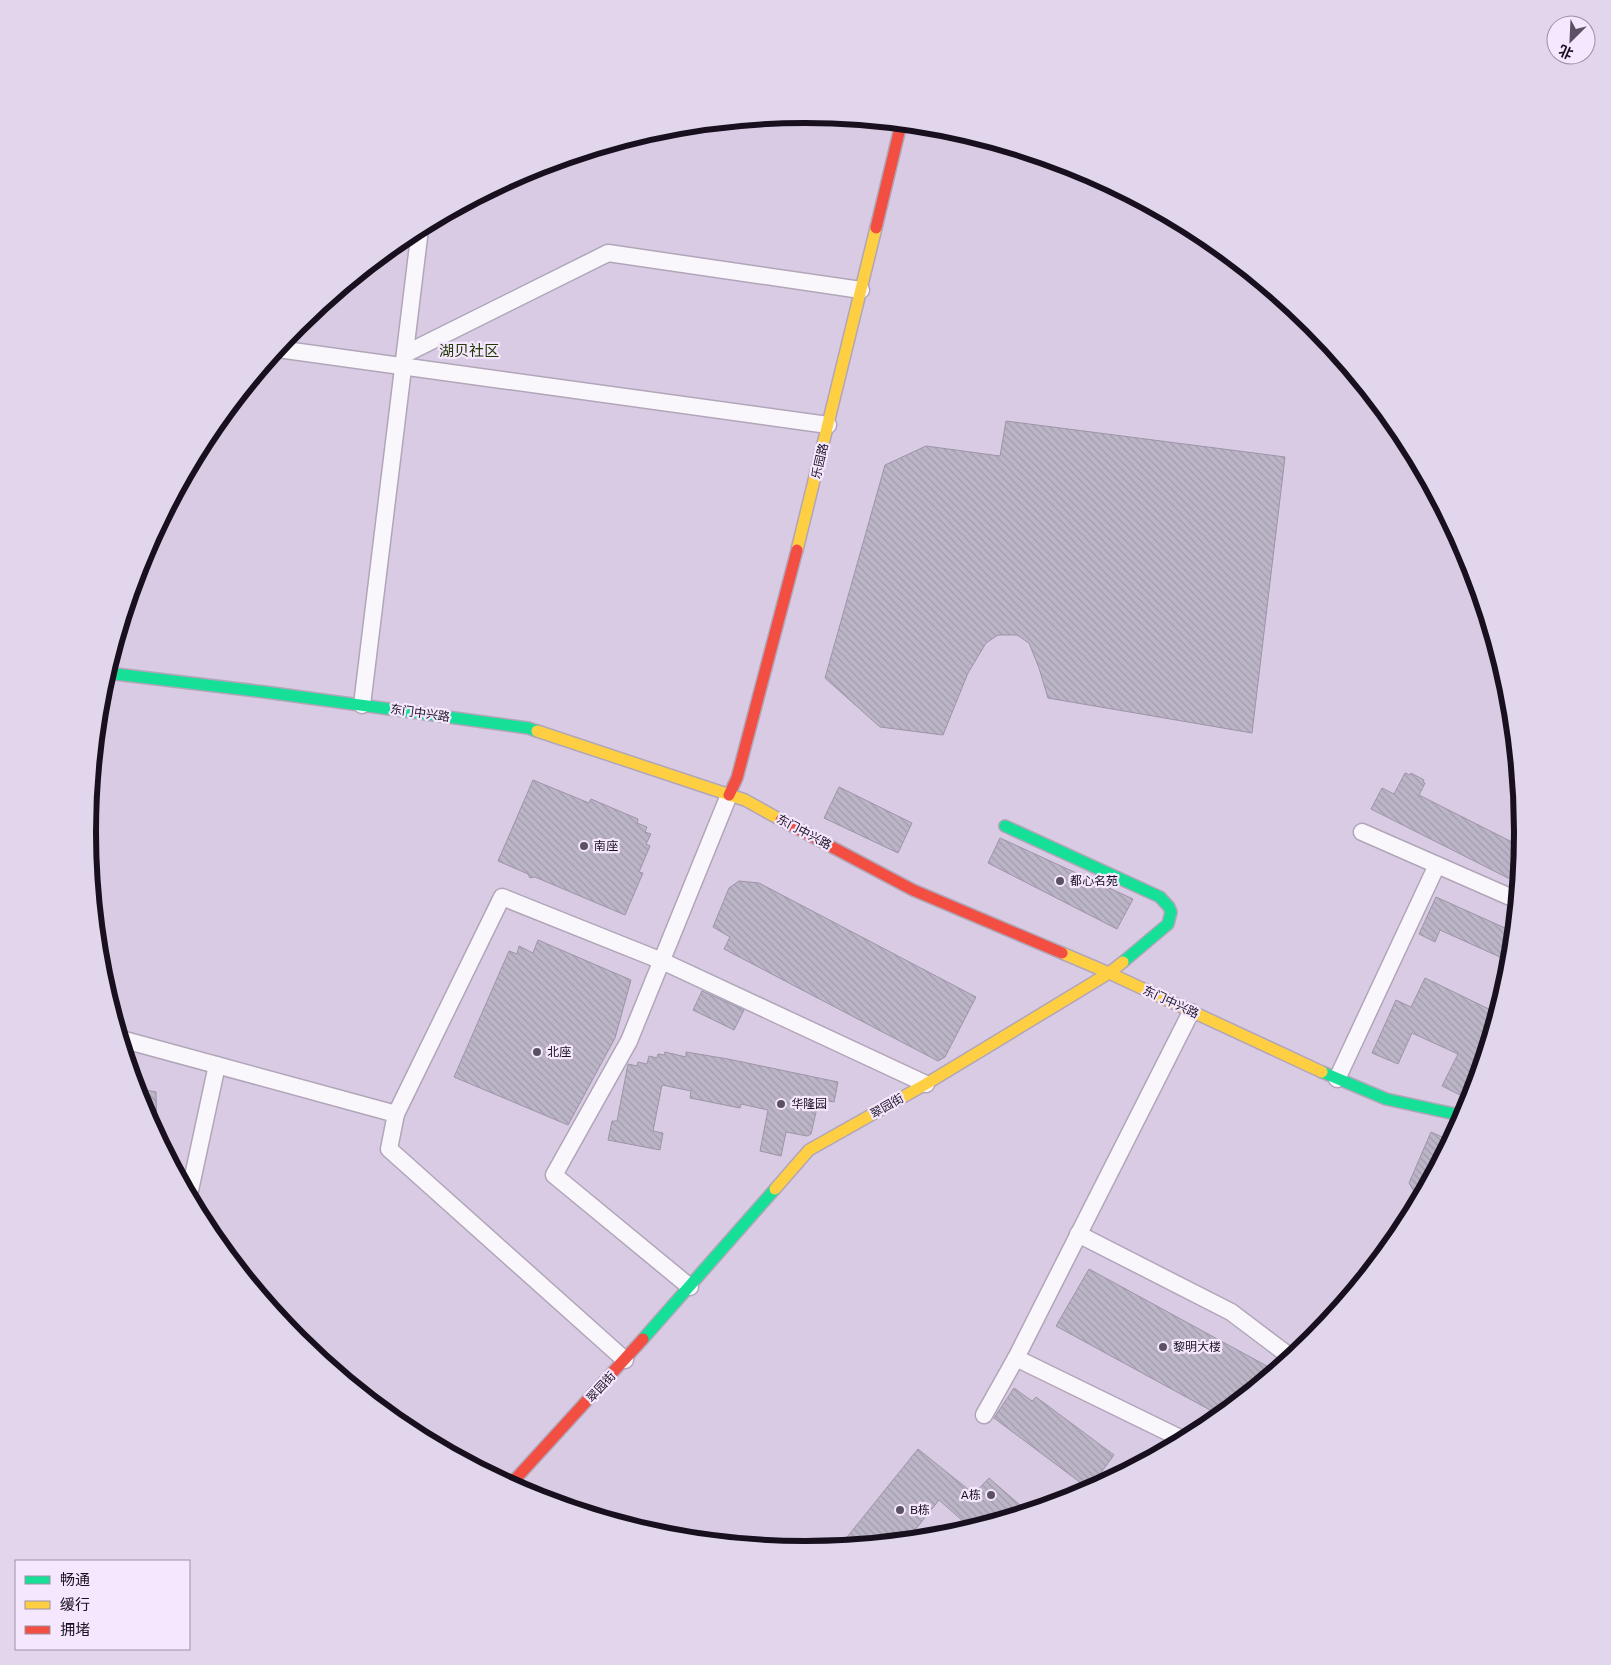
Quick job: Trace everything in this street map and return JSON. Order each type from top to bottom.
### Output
[{"type":"street","name":"乐园路","points":[[729,794],[737,778],[805,521],[900,129]]},
{"type":"street","points":[[362,705],[419,238]]},
{"type":"street","points":[[404,360],[608,254],[861,290]]},
{"type":"street","points":[[286,351],[404,360],[828,425]]},
{"type":"street","name":"东门中兴路","points":[[114,674],[266,692],[528,728],[745,800],[912,890],[1109,974],[1337,1080],[1386,1099],[1456,1114]]},
{"type":"street","points":[[690,1287],[554,1175],[629,1041],[729,794]]},
{"type":"street","name":"翠园街","points":[[515,1479],[626,1360],[809,1150],[926,1084],[1109,974],[1168,924],[1172,917],[1170,906],[1160,897],[1005,826]]},
{"type":"street","points":[[1362,832],[1511,898]]},
{"type":"street","points":[[1337,1080],[1437,865]]},
{"type":"street","points":[[626,1360],[389,1149],[396,1114],[502,897],[662,961],[926,1084]]},
{"type":"street","points":[[984,1414],[1016,1358],[1191,1012]]},
{"type":"street","points":[[128,1041],[396,1114]]},
{"type":"street","points":[[191,1187],[217,1065]]},
{"type":"street","points":[[1078,1234],[1231,1312],[1286,1354]]},
{"type":"street","points":[[1016,1358],[1177,1436]]},
{"type":"building","points":[[1006,421],[1285,457],[1252,733],[1048,698],[1029,643],[1017,635],[998,635],[986,643],[968,673],[943,735],[880,727],[825,678],[885,465],[926,446],[1000,456]]},
{"type":"building","points":[[1405,773],[1410,775],[1411,773],[1424,780],[1423,782],[1425,783],[1419,795],[1515,843],[1510,854],[1514,856],[1513,880],[1371,809],[1382,788],[1394,794]]},
{"type":"building","points":[[533,780],[589,803],[591,799],[638,819],[637,823],[647,827],[645,832],[651,834],[646,844],[650,846],[639,872],[643,873],[625,915],[535,877],[530,878],[528,874],[498,861]]},
{"type":"building","points":[[839,787],[912,823],[898,853],[824,818]]},
{"type":"building","name":"都心名苑","points":[[1000,838],[1133,899],[1117,929],[988,863]]},
{"type":"building","points":[[739,881],[759,883],[976,997],[945,1057],[938,1061],[724,949],[730,937],[713,927],[729,888]]},
{"type":"building","points":[[1436,897],[1508,929],[1503,958],[1440,930],[1435,942],[1419,934]]},
{"type":"building","points":[[538,940],[631,980],[615,1038],[568,1125],[454,1077],[509,951],[517,954],[519,946],[533,953]]},
{"type":"building","points":[[1425,978],[1492,1011],[1464,1097],[1442,1086],[1458,1054],[1412,1033],[1398,1064],[1372,1053],[1396,1000],[1411,1007]]},
{"type":"building","points":[[702,991],[744,1010],[734,1030],[693,1010]]},
{"type":"building","name":"华隆园","points":[[665,1052],[686,1057],[686,1052],[728,1059],[838,1082],[834,1102],[819,1099],[811,1134],[807,1136],[786,1132],[781,1156],[760,1151],[768,1110],[741,1104],[740,1108],[690,1098],[691,1091],[662,1085],[653,1131],[663,1133],[660,1150],[608,1140],[612,1121],[617,1121],[628,1064],[637,1066],[638,1062],[647,1064],[649,1056],[657,1058],[658,1054],[664,1055]]},
{"type":"building","points":[[145,1090],[156,1092],[157,1119]]},
{"type":"building","points":[[1431,1132],[1445,1138],[1416,1194],[1409,1183]]},
{"type":"building","name":"黎明大楼","points":[[1089,1269],[1271,1368],[1214,1412],[1056,1326]]},
{"type":"building","points":[[1014,1388],[1032,1401],[1036,1397],[1114,1455],[1096,1479],[1084,1485],[994,1418]]},
{"type":"building","name":"B栋","points":[[918,1449],[974,1494],[989,1478],[1023,1507],[965,1523],[939,1500],[912,1534],[844,1540]]},
{"type":"traffic: fast","points":[[114,674],[265,692],[528,728],[537,731]]},
{"type":"traffic: fast","points":[[1005,826],[1160,897],[1169,907],[1171,912],[1168,924],[1123,962]]},
{"type":"traffic: fast","points":[[1322,1072],[1386,1099],[1456,1114]]},
{"type":"traffic: fast","points":[[643,1339],[775,1189]]},
{"type":"traffic: slow","points":[[797,550],[876,228]]},
{"type":"traffic: slow","points":[[537,731],[745,800],[781,820]]},
{"type":"traffic: slow","points":[[1062,953],[1322,1072]]},
{"type":"traffic: slow","points":[[775,1189],[809,1150],[926,1084],[1109,973],[1123,962]]},
{"type":"traffic: jam","points":[[876,228],[900,129]]},
{"type":"traffic: jam","points":[[729,795],[737,778],[797,550]]},
{"type":"traffic: jam","points":[[781,820],[913,890],[1062,953]]},
{"type":"traffic: jam","points":[[515,1479],[643,1339]]},
{"type":"place","name":"南座","points":[[584,846]]},
{"type":"place","name":"都心名苑","points":[[1060,881]]},
{"type":"place","name":"北座","points":[[537,1052]]},
{"type":"place","name":"华隆园","points":[[781,1104]]},
{"type":"place","name":"黎明大楼","points":[[1163,1347]]},
{"type":"place","name":"A栋","points":[[991,1495]]},
{"type":"place","name":"B栋","points":[[900,1510]]},
{"type":"district","name":"湖贝社区","points":[[469,351]]}]
